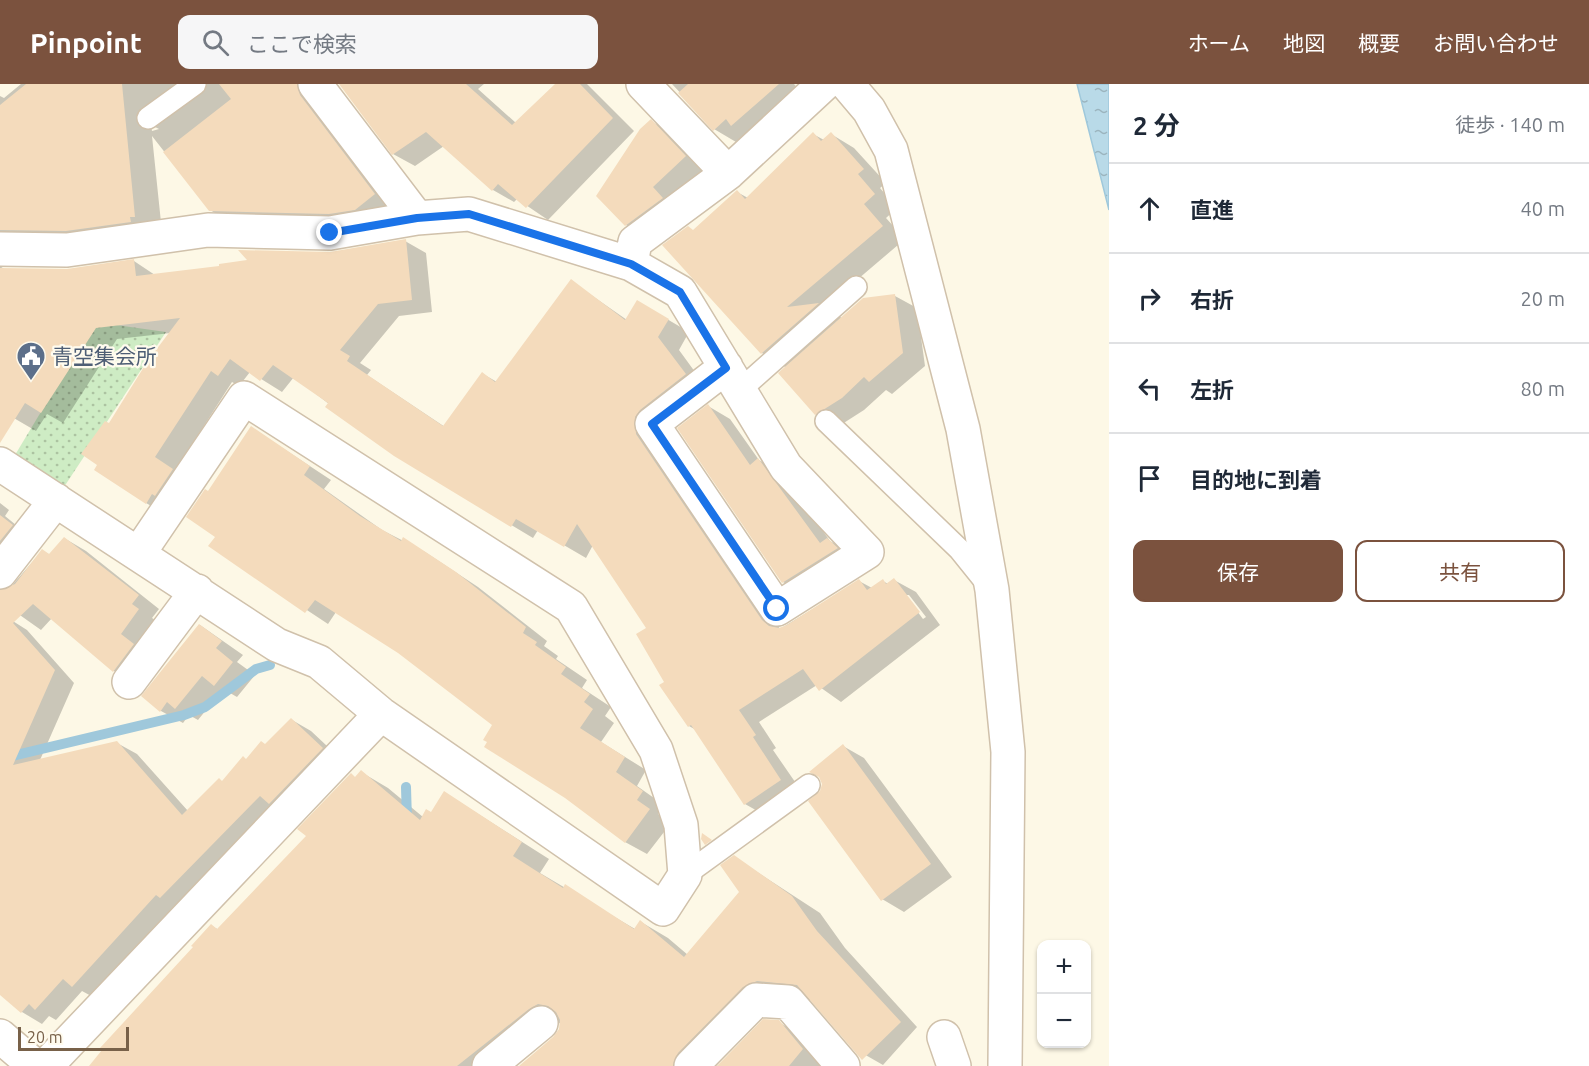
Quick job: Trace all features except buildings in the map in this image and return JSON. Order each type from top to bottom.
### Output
[{"type":"street","points":[[315,84],[417,218]]},
{"type":"street","points":[[643,84],[728,173]]},
{"type":"street","points":[[631,264],[635,242],[728,173],[824,84]]},
{"type":"street","points":[[847,84],[869,110],[891,150],[963,429],[992,590],[1008,752],[1005,1066]]},
{"type":"street","points":[[0,249],[67,250],[208,230],[330,233],[417,218],[469,214],[631,264],[680,292],[733,379],[786,467],[867,552],[777,609],[652,424],[733,379]]},
{"type":"street","points":[[0,464],[277,645],[319,662],[381,714],[663,909],[686,875],[681,825],[656,750],[571,608],[244,398],[139,553]]},
{"type":"street","points":[[0,572],[56,500]]},
{"type":"street","points":[[129,681],[197,591]]},
{"type":"street","points":[[46,1066],[381,714]]},
{"type":"street","points":[[691,1066],[756,1000],[788,1002],[843,1066]]},
{"type":"street","points":[[489,1066],[541,1023]]},
{"type":"street","points":[[0,1036],[35,1066]]},
{"type":"lane","points":[[148,118],[195,84]]},
{"type":"lane","points":[[733,379],[856,287]]},
{"type":"lane","points":[[826,421],[959,549],[992,590]]},
{"type":"lane","points":[[686,875],[808,785]]},
{"type":"green space","points":[[95,322],[166,332],[64,487],[15,455]]},
{"type":"water","points":[[1077,84],[1109,84],[1109,210]]},
{"type":"waterway","points":[[0,759],[184,715],[205,707],[256,669],[270,665]]},
{"type":"waterway","points":[[406,787],[407,821]]},
{"type":"place","name":"青空集会所","points":[[31,382]]},
{"type":"route","points":[[330,233],[417,218],[469,214],[631,264],[680,292],[726,368],[652,424],[777,609]]}]
